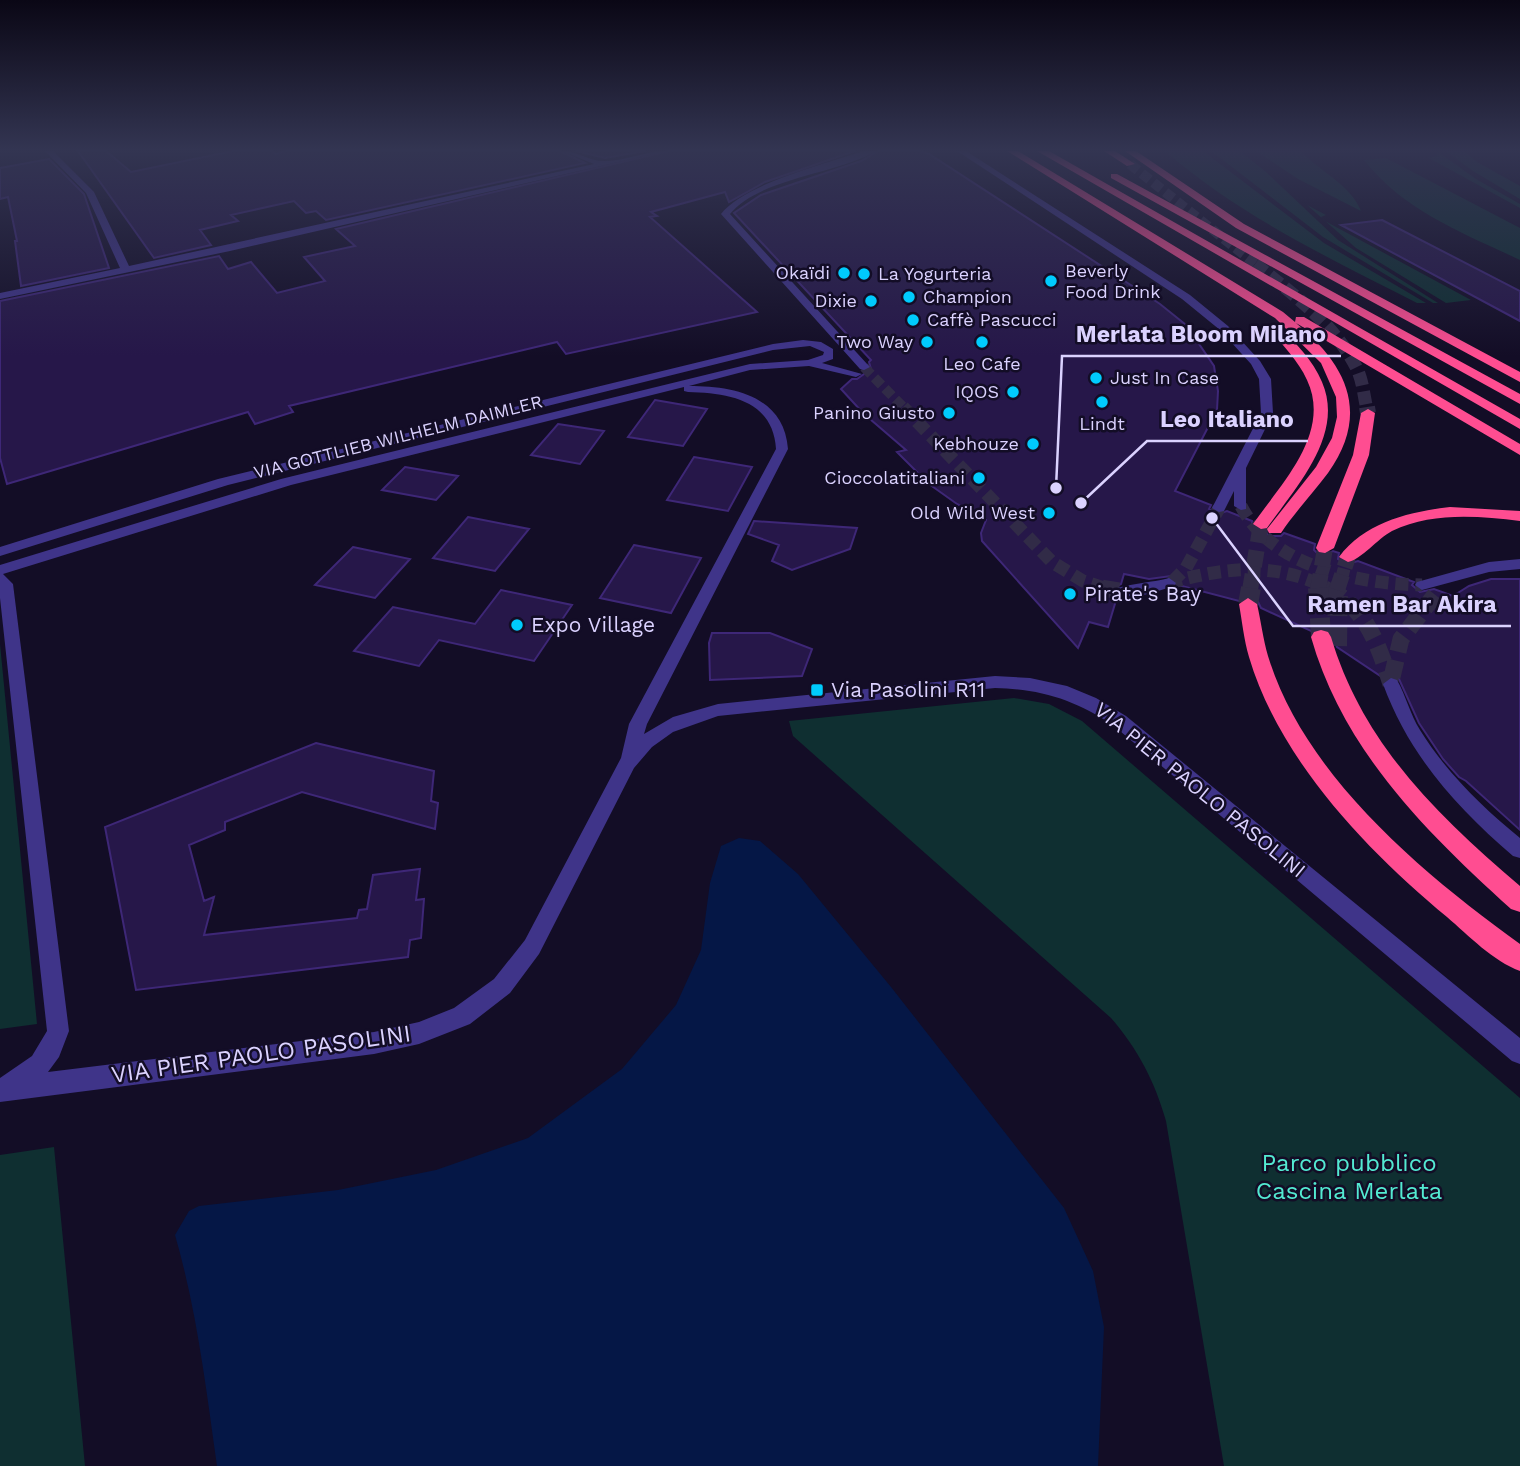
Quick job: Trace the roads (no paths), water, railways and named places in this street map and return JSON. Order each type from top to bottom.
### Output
[{"type":"highway","points":[[1107,219],[1248,306],[1275,328],[1308,365],[1322,398],[1316,443],[1261,524]]},
{"type":"highway","points":[[1127,219],[1279,315],[1311,342],[1332,368],[1345,406],[1342,432],[1328,462],[1275,529]]},
{"type":"highway","points":[[1128,219],[1520,450]]},
{"type":"highway","points":[[1161,219],[1520,425]]},
{"type":"highway","points":[[1193,219],[1520,400]]},
{"type":"highway","points":[[1229,219],[1520,378]]},
{"type":"highway","points":[[1325,548],[1361,456],[1368,413]]},
{"type":"highway","points":[[1348,557],[1369,536],[1384,527],[1424,515],[1469,512],[1520,516]]},
{"type":"highway","points":[[1248,604],[1250,632],[1266,682],[1280,710],[1324,777],[1388,849],[1461,913],[1520,959]]},
{"type":"highway","points":[[1329,642],[1369,739],[1429,816],[1520,901]]},
{"type":"street","points":[[102,219],[126,270]]},
{"type":"street","points":[[0,296],[353,219]]},
{"type":"street","points":[[728,219],[819,320],[821,330],[815,336],[786,345]]},
{"type":"street","points":[[1066,219],[1186,297],[1244,348],[1265,379],[1267,413],[1219,508]]},
{"type":"street","name":"VIA GOTTLIEB WILHELM DAIMLER","points":[[0,570],[286,482],[750,367],[809,363],[860,370],[819,320]]},
{"type":"street","points":[[786,345],[817,343],[829,351],[829,357],[809,363]]},
{"type":"street","name":"VIA GOTTLIEB WILHELM DAIMLER","points":[[0,552],[222,482],[786,345]]},
{"type":"street","name":"VIA PIER PAOLO PASOLINI","points":[[1,1090],[374,1042],[419,1033],[462,1016],[502,986],[531,947],[628,760],[638,724],[782,449],[780,425],[772,414],[743,396],[697,388],[654,390]]},
{"type":"street","points":[[1241,467],[1241,506]]},
{"type":"street","points":[[1422,584],[1489,567],[1520,565]]},
{"type":"street","points":[[1438,591],[1471,572]]},
{"type":"street","points":[[0,578],[6,584],[58,1031],[46,1059],[29,1074],[1,1090]]},
{"type":"street","points":[[1119,591],[1150,589],[1169,583]]},
{"type":"street","name":"VIA PIER PAOLO PASOLINI","points":[[628,760],[648,739],[669,725],[692,715],[718,710],[995,682],[1027,682],[1061,688],[1093,702],[1120,721],[1520,1053]]},
{"type":"street","points":[[1391,684],[1414,737],[1440,771],[1520,850]]},
{"type":"water","points":[[739,838],[760,841],[798,874],[891,987],[1064,1208],[1093,1271],[1104,1327],[1098,1466],[217,1466],[195,1321],[175,1235],[189,1211],[199,1206],[338,1190],[436,1170],[528,1138],[622,1069],[676,1005],[701,950],[710,883],[721,846]]},
{"type":"tunnel","points":[[1200,219],[1258,266]]},
{"type":"tunnel","points":[[1255,264],[1313,312],[1338,340],[1358,371],[1367,409]]},
{"type":"tunnel","points":[[864,367],[905,409]]},
{"type":"tunnel","points":[[903,407],[1052,562],[1083,581],[1106,589]]},
{"type":"tunnel","points":[[1367,407],[1368,413]]},
{"type":"tunnel","points":[[1241,506],[1255,527],[1295,558],[1345,576],[1422,585]]},
{"type":"tunnel","points":[[1172,582],[1186,568],[1219,508]]},
{"type":"tunnel","points":[[1250,590],[1261,524]]},
{"type":"tunnel","points":[[1318,589],[1325,548]]},
{"type":"tunnel","points":[[1337,590],[1348,557]]},
{"type":"tunnel","points":[[1169,583],[1211,573],[1251,570],[1291,574],[1331,590]]},
{"type":"tunnel","points":[[1102,588],[1106,589]]},
{"type":"tunnel","points":[[1248,604],[1251,588]]},
{"type":"tunnel","points":[[1337,646],[1338,588]]},
{"type":"tunnel","points":[[1106,589],[1119,591]]},
{"type":"tunnel","points":[[1318,589],[1321,637]]},
{"type":"tunnel","points":[[1331,590],[1362,617],[1376,642],[1391,684]]},
{"type":"tunnel","points":[[1392,677],[1401,639],[1438,591]]},
{"type":"place","name":"Okaïdi","points":[[844,273]]},
{"type":"place","name":"La Yogurteria","points":[[864,274]]},
{"type":"place","name":"Beverly Food Drink","points":[[1051,281]]},
{"type":"place","name":"Champion","points":[[909,297]]},
{"type":"place","name":"Dixie","points":[[871,301]]},
{"type":"place","name":"Caffè Pascucci","points":[[913,320]]},
{"type":"place","name":"Two Way","points":[[927,342]]},
{"type":"place","name":"Leo Cafe","points":[[982,342]]},
{"type":"place","name":"Just In Case","points":[[1096,378]]},
{"type":"place","name":"IQOS","points":[[1013,392]]},
{"type":"place","name":"Lindt","points":[[1102,402]]},
{"type":"place","name":"Panino Giusto","points":[[949,413]]},
{"type":"place","name":"Kebhouze","points":[[1033,444]]},
{"type":"place","name":"Cioccolatitaliani","points":[[979,478]]},
{"type":"place","name":"Merlata Bloom Milano","points":[[1056,488]]},
{"type":"place","name":"Leo Italiano","points":[[1081,503]]},
{"type":"place","name":"Old Wild West","points":[[1049,513]]},
{"type":"place","name":"Ramen Bar Akira","points":[[1212,518]]},
{"type":"place","name":"Pirate's Bay","points":[[1070,594]]},
{"type":"place","name":"Expo Village","points":[[517,625]]},
{"type":"place","name":"Via Pasolini R11","points":[[817,690]]},
{"type":"park label","name":"Parco pubblico Cascina Merlata","points":[[1349,1177]]}]
